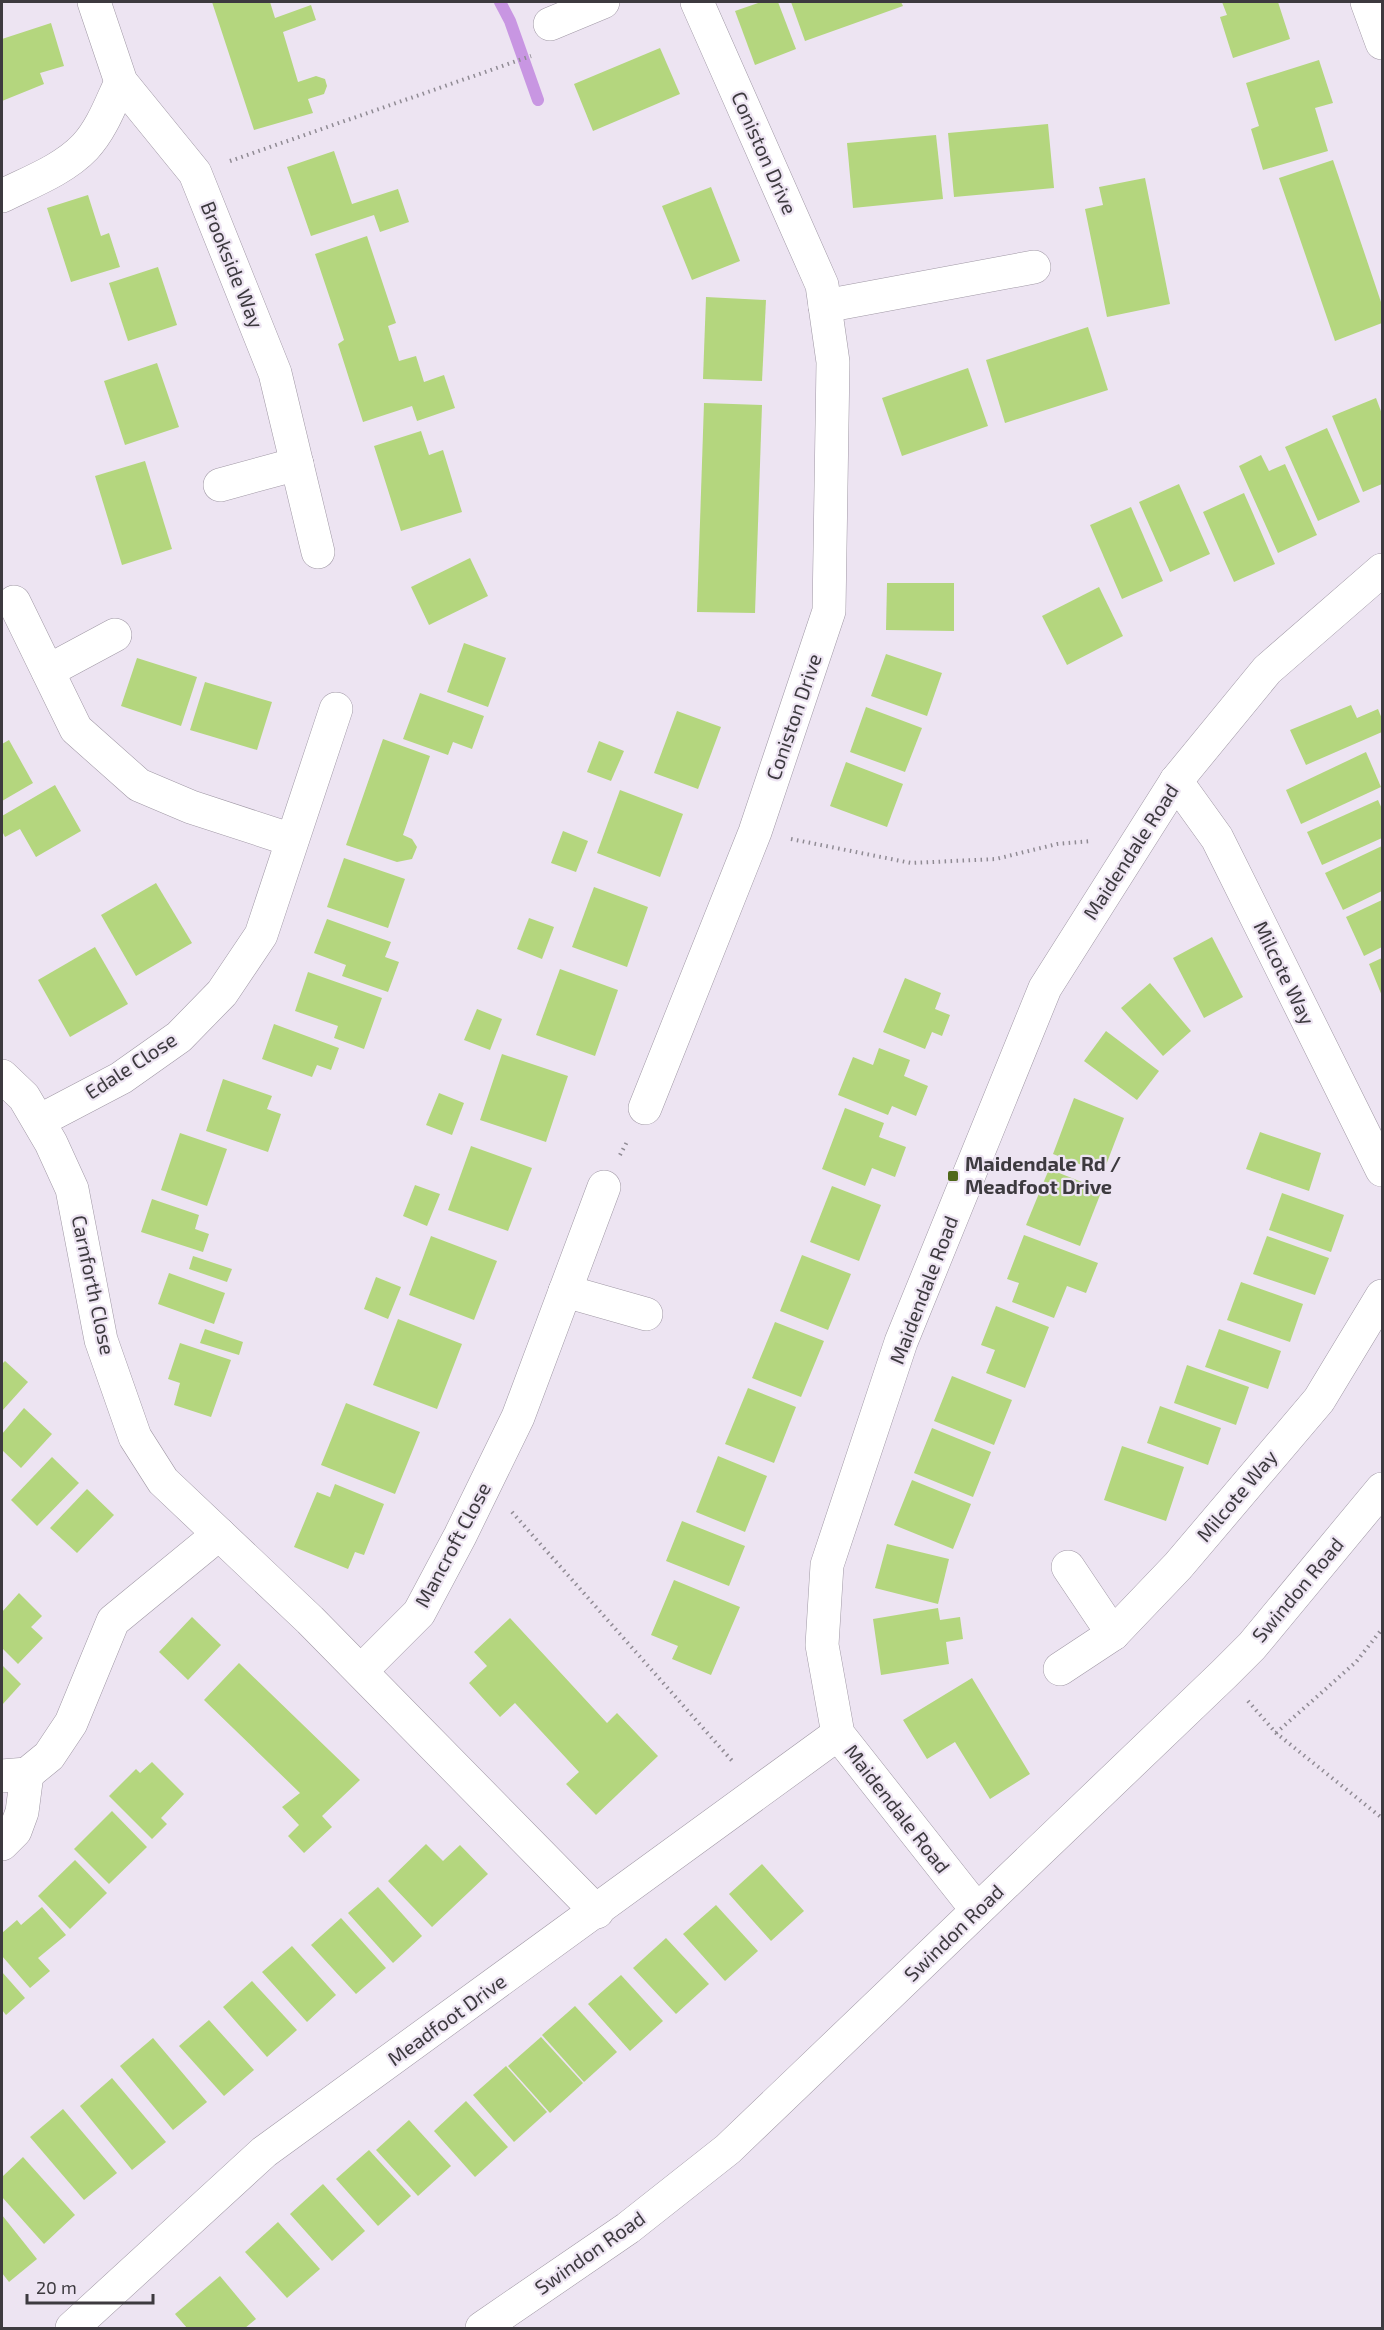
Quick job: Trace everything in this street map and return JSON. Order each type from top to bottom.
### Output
[{"type":"street","name":"Brookside Way","points":[[94,2],[120,82],[195,173],[275,373],[318,552]]},
{"type":"street","points":[[550,24],[603,2]]},
{"type":"street","name":"Coniston Drive","points":[[645,1108],[755,832],[829,611],[833,362],[822,285],[697,2]]},
{"type":"street","points":[[1367,2],[1383,43]]},
{"type":"street","points":[[2,196],[63,165],[86,146],[104,118],[120,82]]},
{"type":"street","points":[[825,306],[1034,267]]},
{"type":"street","points":[[220,485],[297,464]]},
{"type":"street","name":"Maidendale Road","points":[[977,1910],[838,1734],[822,1645],[827,1565],[897,1353],[1045,988],[1176,781],[1267,670],[1383,570]]},
{"type":"street","points":[[14,602],[76,729],[139,785],[191,807],[292,840]]},
{"type":"street","points":[[48,671],[115,635]]},
{"type":"street","name":"Edale Close","points":[[39,1121],[121,1078],[179,1037],[222,993],[261,935],[336,708]]},
{"type":"street","name":"Milcote Way","points":[[1176,781],[1217,838],[1383,1170]]},
{"type":"street","name":"Carnforth Close","points":[[2,1076],[24,1097],[39,1121],[72,1189],[101,1340],[135,1437],[163,1480],[361,1671]]},
{"type":"street","name":"Mancroft Close","points":[[361,1671],[419,1613],[486,1483],[518,1417],[604,1187]]},
{"type":"street","points":[[565,1291],[646,1314]]},
{"type":"street","name":"Milcote Way","points":[[1060,1669],[1113,1634],[1178,1566],[1319,1400],[1383,1296]]},
{"type":"street","name":"Swindon Road","points":[[482,2328],[628,2228],[728,2150],[1252,1646],[1383,1489]]},
{"type":"street","points":[[2,1844],[15,1831],[22,1812],[14,1775],[49,1756],[71,1723],[113,1621],[219,1534]]},
{"type":"street","points":[[1068,1567],[1113,1634]]},
{"type":"street","points":[[361,1671],[597,1912]]},
{"type":"street","name":"Meadfoot Drive","points":[[72,2328],[264,2152],[597,1912],[838,1734]]},
{"type":"path","points":[[195,173],[535,55]]},
{"type":"path","points":[[755,832],[911,863],[996,859],[1057,844],[1086,840],[1137,843]]},
{"type":"path","points":[[604,1187],[645,1108]]},
{"type":"path","points":[[486,1483],[759,1792]]},
{"type":"path","points":[[1383,1629],[1356,1662],[1276,1733],[1383,1818]]},
{"type":"building","points":[[212,2],[270,2],[275,18],[311,5],[316,20],[283,32],[298,82],[316,76],[325,79],[327,86],[324,94],[308,99],[313,113],[254,130]]},
{"type":"building","points":[[761,2],[778,2],[796,49],[755,65],[735,11]]},
{"type":"building","points":[[791,2],[901,2],[903,6],[805,41]]},
{"type":"building","points":[[1222,2],[1278,2],[1290,39],[1233,58],[1220,17],[1227,15]]},
{"type":"building","points":[[51,23],[64,66],[40,73],[44,84],[2,101],[2,39]]},
{"type":"building","points":[[660,48],[680,94],[593,131],[574,84]]},
{"type":"building","points":[[1319,60],[1333,103],[1315,108],[1328,151],[1263,170],[1251,129],[1259,126],[1246,83]]},
{"type":"building","points":[[1048,124],[1054,188],[954,197],[948,133]]},
{"type":"building","points":[[936,135],[943,199],[853,208],[847,143]]},
{"type":"building","points":[[334,151],[352,204],[398,189],[409,222],[380,232],[374,215],[311,236],[287,167]]},
{"type":"building","points":[[1333,160],[1382,305],[1382,323],[1335,341],[1279,178]]},
{"type":"building","points":[[1145,178],[1170,304],[1107,317],[1085,209],[1103,205],[1099,187]]},
{"type":"building","points":[[711,187],[740,261],[692,280],[662,206]]},
{"type":"building","points":[[88,195],[101,236],[109,233],[120,267],[71,282],[47,208]]},
{"type":"building","points":[[367,236],[396,323],[388,326],[399,361],[416,356],[424,382],[444,375],[455,408],[417,421],[412,406],[363,422],[338,344],[344,340],[315,254]]},
{"type":"building","points":[[158,267],[177,325],[128,341],[109,283]]},
{"type":"building","points":[[706,297],[766,300],[762,381],[703,379]]},
{"type":"building","points":[[1088,327],[1108,390],[1005,423],[986,360]]},
{"type":"building","points":[[157,363],[179,427],[125,445],[104,381]]},
{"type":"building","points":[[968,368],[988,426],[902,456],[882,398]]},
{"type":"building","points":[[1376,398],[1382,414],[1382,484],[1363,492],[1332,416]]},
{"type":"building","points":[[704,403],[762,405],[755,613],[697,612]]},
{"type":"building","points":[[1327,428],[1360,502],[1318,521],[1285,447]]},
{"type":"building","points":[[421,431],[429,455],[443,450],[462,512],[401,531],[374,446]]},
{"type":"building","points":[[1261,455],[1269,471],[1285,464],[1317,535],[1278,553],[1239,466]]},
{"type":"building","points":[[145,461],[172,549],[122,565],[95,476]]},
{"type":"building","points":[[1179,484],[1210,554],[1170,572],[1139,502]]},
{"type":"building","points":[[1244,493],[1275,564],[1234,582],[1203,512]]},
{"type":"building","points":[[1131,507],[1163,581],[1122,599],[1090,525]]},
{"type":"building","points":[[470,558],[488,596],[429,625],[411,587]]},
{"type":"building","points":[[887,583],[954,583],[954,631],[886,630]]},
{"type":"building","points":[[1099,587],[1123,636],[1067,665],[1042,616]]},
{"type":"building","points":[[464,643],[506,658],[488,707],[447,692]]},
{"type":"building","points":[[886,654],[942,673],[927,716],[871,696]]},
{"type":"building","points":[[137,658],[197,677],[181,726],[121,706]]},
{"type":"building","points":[[205,682],[272,702],[257,750],[190,730]]},
{"type":"building","points":[[420,693],[484,716],[472,749],[453,742],[448,755],[403,739]]},
{"type":"building","points":[[1351,705],[1357,718],[1378,709],[1382,719],[1382,732],[1306,765],[1290,730]]},
{"type":"building","points":[[866,707],[922,728],[905,772],[850,752]]},
{"type":"building","points":[[677,711],[721,727],[698,789],[654,773]]},
{"type":"building","points":[[383,739],[430,756],[403,835],[412,839],[417,847],[412,859],[397,862],[346,845]]},
{"type":"building","points":[[9,740],[33,783],[2,801],[2,744]]},
{"type":"building","points":[[599,741],[624,751],[611,781],[587,772]]},
{"type":"building","points":[[1366,752],[1381,787],[1301,824],[1286,790]]},
{"type":"building","points":[[846,762],[903,784],[887,827],[830,806]]},
{"type":"building","points":[[55,785],[81,831],[36,857],[20,829],[5,837],[2,831],[2,816]]},
{"type":"building","points":[[620,790],[683,814],[660,877],[597,853]]},
{"type":"building","points":[[1378,800],[1382,809],[1382,838],[1322,865],[1307,832]]},
{"type":"building","points":[[563,831],[588,841],[576,872],[551,863]]},
{"type":"building","points":[[1382,846],[1382,891],[1343,910],[1325,873]]},
{"type":"building","points":[[344,858],[405,879],[388,928],[327,907]]},
{"type":"building","points":[[156,883],[192,943],[136,976],[101,915]]},
{"type":"building","points":[[594,887],[648,907],[627,967],[572,947]]},
{"type":"building","points":[[1382,900],[1382,947],[1364,956],[1346,917]]},
{"type":"building","points":[[529,918],[554,927],[542,959],[517,949]]},
{"type":"building","points":[[327,919],[391,942],[385,957],[399,962],[388,992],[342,976],[346,965],[314,953]]},
{"type":"building","points":[[1212,937],[1243,997],[1204,1018],[1173,958]]},
{"type":"building","points":[[95,947],[128,1004],[70,1037],[38,980]]},
{"type":"building","points":[[1382,958],[1382,996],[1369,964]]},
{"type":"building","points":[[560,969],[618,990],[595,1056],[536,1035]]},
{"type":"building","points":[[308,972],[382,998],[364,1049],[334,1038],[338,1026],[295,1011]]},
{"type":"building","points":[[905,978],[941,993],[935,1009],[950,1015],[942,1036],[932,1032],[925,1049],[883,1032]]},
{"type":"building","points":[[1150,983],[1191,1031],[1163,1056],[1121,1008]]},
{"type":"building","points":[[477,1009],[502,1019],[490,1050],[464,1040]]},
{"type":"building","points":[[274,1024],[339,1048],[331,1070],[317,1065],[312,1077],[262,1059]]},
{"type":"building","points":[[1106,1031],[1159,1071],[1137,1100],[1084,1061]]},
{"type":"building","points":[[879,1048],[910,1060],[904,1076],[928,1086],[916,1116],[892,1106],[888,1115],[838,1095],[853,1057],[873,1065]]},
{"type":"building","points":[[502,1054],[568,1076],[546,1142],[480,1120]]},
{"type":"building","points":[[223,1079],[272,1096],[267,1109],[281,1114],[268,1152],[206,1131]]},
{"type":"building","points":[[439,1093],[464,1103],[452,1135],[426,1125]]},
{"type":"building","points":[[1074,1098],[1124,1118],[1103,1173],[1053,1154]]},
{"type":"building","points":[[845,1108],[884,1123],[879,1137],[906,1147],[895,1177],[872,1168],[865,1186],[822,1169]]},
{"type":"building","points":[[1260,1132],[1321,1153],[1309,1191],[1246,1169]]},
{"type":"building","points":[[180,1133],[227,1149],[207,1206],[161,1190]]},
{"type":"building","points":[[471,1146],[532,1168],[508,1231],[448,1210]]},
{"type":"building","points":[[1049,1169],[1102,1190],[1080,1246],[1026,1225]]},
{"type":"building","points":[[415,1185],[440,1194],[427,1226],[403,1216]]},
{"type":"building","points":[[832,1186],[881,1205],[859,1261],[810,1242]]},
{"type":"building","points":[[1282,1193],[1344,1215],[1331,1252],[1269,1230]]},
{"type":"building","points":[[152,1199],[199,1215],[195,1229],[209,1234],[203,1252],[141,1232]]},
{"type":"building","points":[[1024,1235],[1098,1263],[1086,1293],[1067,1286],[1054,1318],[1012,1302],[1019,1283],[1007,1279]]},
{"type":"building","points":[[431,1236],[497,1261],[474,1320],[409,1295]]},
{"type":"building","points":[[1267,1236],[1329,1258],[1315,1295],[1253,1274]]},
{"type":"building","points":[[802,1255],[851,1274],[828,1330],[780,1311]]},
{"type":"building","points":[[193,1256],[232,1269],[227,1282],[189,1269]]},
{"type":"building","points":[[169,1273],[225,1293],[214,1324],[158,1304]]},
{"type":"building","points":[[376,1277],[401,1287],[388,1319],[364,1309]]},
{"type":"building","points":[[1241,1282],[1303,1304],[1290,1342],[1227,1320]]},
{"type":"building","points":[[996,1306],[1049,1327],[1025,1388],[986,1373],[995,1350],[981,1345]]},
{"type":"building","points":[[398,1319],[462,1344],[437,1409],[373,1385]]},
{"type":"building","points":[[775,1322],[824,1341],[801,1397],[752,1378]]},
{"type":"building","points":[[205,1329],[243,1342],[239,1355],[200,1343]]},
{"type":"building","points":[[1219,1329],[1281,1351],[1268,1389],[1205,1367]]},
{"type":"building","points":[[180,1343],[231,1360],[211,1417],[174,1405],[180,1383],[168,1379]]},
{"type":"building","points":[[5,1361],[28,1382],[2,1411],[2,1364]]},
{"type":"building","points":[[1187,1365],[1249,1387],[1236,1425],[1174,1403]]},
{"type":"building","points":[[952,1376],[1012,1400],[994,1445],[934,1421]]},
{"type":"building","points":[[748,1388],[796,1407],[774,1463],[725,1444]]},
{"type":"building","points":[[346,1403],[420,1432],[395,1494],[321,1465]]},
{"type":"building","points":[[1160,1406],[1221,1428],[1208,1465],[1147,1443]]},
{"type":"building","points":[[24,1408],[52,1434],[21,1468],[2,1450],[2,1434]]},
{"type":"building","points":[[932,1428],[991,1452],[973,1497],[914,1473]]},
{"type":"building","points":[[1122,1446],[1184,1467],[1166,1521],[1104,1500]]},
{"type":"building","points":[[718,1456],[767,1476],[745,1532],[696,1512]]},
{"type":"building","points":[[52,1457],[79,1483],[37,1526],[11,1500]]},
{"type":"building","points":[[912,1480],[971,1504],[953,1549],[894,1525]]},
{"type":"building","points":[[335,1484],[384,1504],[364,1555],[355,1552],[348,1569],[294,1547],[317,1492],[330,1497]]},
{"type":"building","points":[[87,1489],[114,1515],[77,1553],[50,1528]]},
{"type":"building","points":[[682,1521],[745,1546],[729,1586],[666,1561]]},
{"type":"building","points":[[887,1544],[949,1559],[938,1604],[875,1588]]},
{"type":"building","points":[[674,1580],[740,1607],[711,1675],[672,1659],[678,1646],[651,1635]]},
{"type":"building","points":[[19,1593],[42,1616],[31,1627],[43,1638],[18,1664],[2,1648],[2,1612]]},
{"type":"building","points":[[938,1608],[940,1620],[960,1617],[963,1639],[946,1642],[949,1664],[881,1675],[873,1619]]},
{"type":"building","points":[[192,1617],[221,1645],[188,1680],[159,1652]]},
{"type":"building","points":[[510,1618],[607,1723],[617,1713],[658,1756],[596,1815],[566,1784],[579,1772],[515,1703],[500,1717],[469,1683],[487,1666],[474,1652]]},
{"type":"building","points":[[239,1663],[360,1780],[322,1816],[332,1827],[304,1853],[288,1836],[299,1825],[282,1807],[300,1793],[204,1700]]},
{"type":"building","points":[[2,1665],[21,1684],[2,1705]]},
{"type":"building","points":[[972,1678],[1030,1774],[990,1799],[955,1742],[927,1759],[903,1720]]},
{"type":"building","points":[[152,1762],[184,1794],[161,1818],[167,1824],[152,1839],[109,1796],[136,1769],[140,1773]]},
{"type":"building","points":[[112,1811],[147,1847],[109,1884],[74,1849]]},
{"type":"building","points":[[426,1844],[443,1861],[460,1845],[488,1874],[432,1927],[388,1881]]},
{"type":"building","points":[[75,1860],[107,1893],[70,1929],[38,1896]]},
{"type":"building","points":[[762,1864],[804,1911],[771,1941],[729,1894]]},
{"type":"building","points":[[378,1887],[422,1936],[393,1963],[348,1913]]},
{"type":"building","points":[[716,1905],[758,1951],[725,1981],[683,1934]]},
{"type":"building","points":[[42,1907],[66,1935],[38,1958],[50,1971],[30,1988],[2,1956],[2,1933],[17,1920],[21,1925]]},
{"type":"building","points":[[341,1918],[386,1968],[356,1994],[311,1945]]},
{"type":"building","points":[[666,1938],[709,1984],[676,2014],[633,1968]]},
{"type":"building","points":[[292,1946],[336,1995],[307,2022],[262,1972]]},
{"type":"building","points":[[2,1972],[25,1998],[6,2015],[2,2010]]},
{"type":"building","points":[[621,1975],[663,2021],[630,2051],[588,2004]]},
{"type":"building","points":[[252,1981],[297,2030],[267,2057],[223,2007]]},
{"type":"building","points":[[575,2006],[617,2052],[584,2082],[542,2035]]},
{"type":"building","points":[[209,2020],[254,2070],[224,2096],[179,2046]]},
{"type":"building","points":[[541,2037],[583,2083],[550,2113],[508,2066]]},
{"type":"building","points":[[153,2038],[207,2102],[173,2130],[120,2066]]},
{"type":"building","points":[[506,2066],[547,2112],[514,2142],[473,2095]]},
{"type":"building","points":[[112,2078],[166,2142],[132,2170],[80,2106]]},
{"type":"building","points":[[466,2101],[508,2147],[475,2177],[434,2131]]},
{"type":"building","points":[[63,2109],[117,2173],[84,2200],[30,2137]]},
{"type":"building","points":[[409,2120],[451,2166],[418,2196],[376,2150]]},
{"type":"building","points":[[369,2150],[411,2196],[378,2226],[336,2179]]},
{"type":"building","points":[[23,2157],[75,2215],[44,2244],[2,2197],[2,2177]]},
{"type":"building","points":[[323,2184],[365,2231],[332,2261],[290,2214]]},
{"type":"building","points":[[2,2215],[37,2259],[9,2282],[2,2273]]},
{"type":"building","points":[[278,2222],[320,2269],[287,2298],[245,2252]]},
{"type":"building","points":[[220,2276],[256,2319],[245,2328],[187,2328],[175,2314]]},
{"type":"waterway","points":[[500,2],[510,21],[538,100]]},
{"type":"place","name":"Maidendale Rd / Meadfoot Drive","points":[[953,1176]]}]
